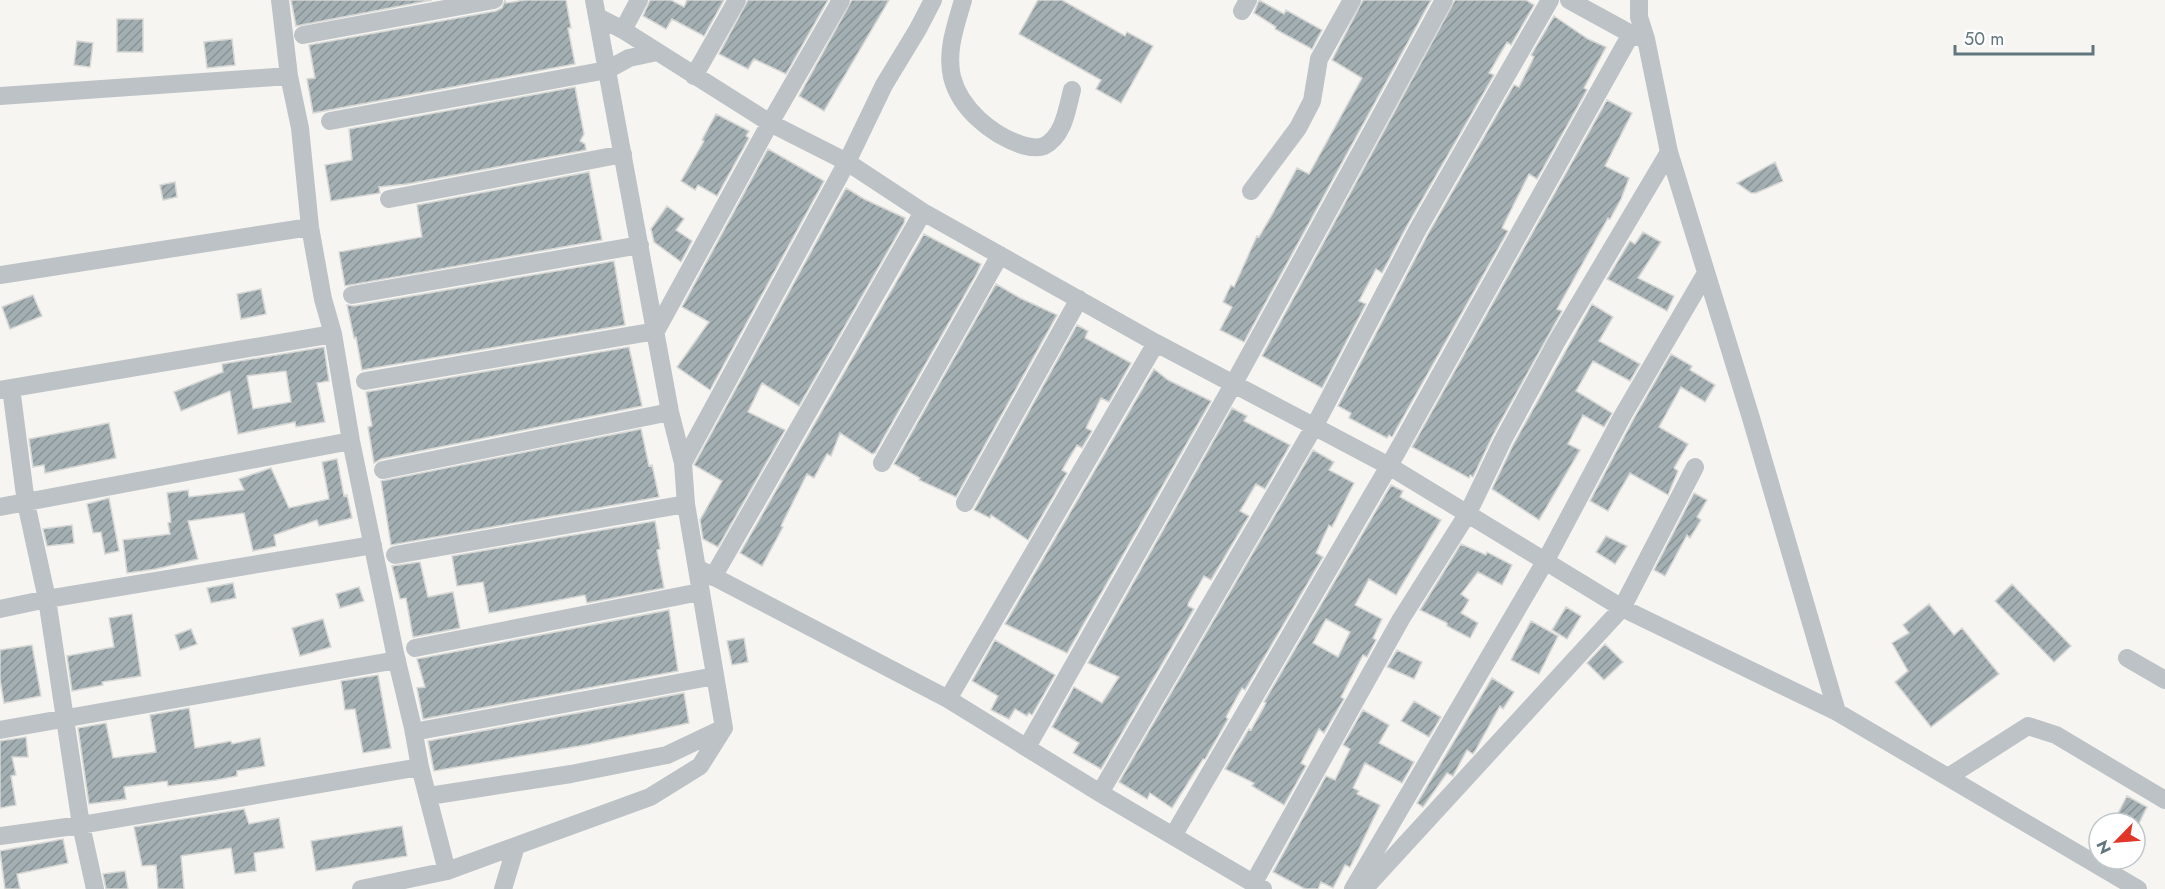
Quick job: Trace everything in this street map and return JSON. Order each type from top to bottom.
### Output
[{"type":"street","points":[[280,0],[289,76],[300,128],[310,227],[323,299],[333,334],[351,441],[420,767],[447,871]]},
{"type":"street","points":[[303,35],[494,0]]},
{"type":"street","points":[[622,30],[639,0]]},
{"type":"street","points":[[694,76],[738,0]]},
{"type":"street","points":[[656,331],[770,123],[841,0]]},
{"type":"street","points":[[682,463],[847,162],[884,85],[933,0]]},
{"type":"street","points":[[963,0],[952,40],[950,59],[952,78],[960,96],[991,130],[1031,148],[1044,146],[1055,138],[1062,126],[1072,90]]},
{"type":"street","points":[[1251,191],[1298,128],[1312,101],[1319,58],[1352,0]]},
{"type":"street","points":[[1027,747],[1234,383],[1444,0]]},
{"type":"street","points":[[1100,793],[1314,427],[1418,229],[1550,0]]},
{"type":"street","points":[[1569,0],[1639,37]]},
{"type":"street","points":[[1639,0],[1639,37],[1669,152],[1751,418],[1837,712]]},
{"type":"street","points":[[596,9],[622,30],[694,76],[770,123],[847,162],[923,212],[1156,343],[1389,466],[1622,608],[1837,712],[2138,889]]},
{"type":"street","points":[[596,9],[670,412],[682,463],[686,504],[705,573],[948,699],[1100,793],[1258,886],[1401,619],[1468,513],[1500,446],[1557,341],[1669,152]]},
{"type":"street","points":[[1173,836],[1639,37]]},
{"type":"street","points":[[330,121],[607,70],[629,58],[657,52]]},
{"type":"street","points":[[0,96],[289,76]]},
{"type":"street","points":[[389,199],[623,154]]},
{"type":"street","points":[[361,889],[447,871],[516,846],[650,797],[700,766],[724,728],[700,592],[705,573],[923,212]]},
{"type":"street","points":[[0,275],[310,227]]},
{"type":"street","points":[[352,295],[640,244]]},
{"type":"street","points":[[882,464],[1000,255]]},
{"type":"street","points":[[1353,889],[1546,560],[1623,415],[1706,273]]},
{"type":"street","points":[[965,503],[1078,299]]},
{"type":"street","points":[[365,381],[656,331]]},
{"type":"street","points":[[95,889],[81,825],[47,599],[26,503],[6,389],[333,334]]},
{"type":"street","points":[[948,699],[1156,343]]},
{"type":"street","points":[[383,470],[670,412]]},
{"type":"street","points":[[0,507],[351,441]]},
{"type":"street","points":[[1364,889],[1622,608],[1695,467]]},
{"type":"street","points":[[395,555],[686,504]]},
{"type":"street","points":[[0,609],[47,599],[373,545]]},
{"type":"street","points":[[415,648],[700,592]]},
{"type":"street","points":[[2127,658],[2165,680]]},
{"type":"street","points":[[0,730],[397,660]]},
{"type":"street","points":[[423,730],[715,676]]},
{"type":"street","points":[[1948,777],[2028,726],[2056,735],[2165,800]]},
{"type":"street","points":[[429,796],[571,774],[667,755],[724,728]]},
{"type":"street","points":[[0,836],[81,825],[420,767]]},
{"type":"street","points":[[503,889],[516,846]]},
{"type":"building","points":[[291,0],[432,0],[296,26]]},
{"type":"building","points":[[505,0],[506,3],[525,0],[566,0],[571,28],[568,28],[575,64],[313,113],[307,79],[315,78],[309,45],[496,11],[502,8]]},
{"type":"building","points":[[650,0],[671,0],[684,7],[687,0],[724,0],[704,36],[672,19],[666,29],[643,16]]},
{"type":"building","points":[[748,0],[828,0],[786,74],[754,59],[748,69],[719,54]]},
{"type":"building","points":[[852,0],[889,0],[824,111],[799,96]]},
{"type":"building","points":[[1038,0],[1062,0],[1125,36],[1127,32],[1153,46],[1121,103],[1096,89],[1101,80],[1019,34]]},
{"type":"building","points":[[1259,0],[1284,14],[1286,10],[1322,30],[1312,49],[1275,29],[1276,27],[1254,13]]},
{"type":"building","points":[[1363,0],[1431,0],[1244,342],[1220,330],[1232,307],[1223,302],[1231,285],[1234,287],[1257,236],[1259,237],[1297,168],[1309,174],[1362,78],[1332,60]]},
{"type":"building","points":[[1455,0],[1526,0],[1534,5],[1511,45],[1507,42],[1489,73],[1494,75],[1382,273],[1376,269],[1359,301],[1366,304],[1322,388],[1262,356]]},
{"type":"building","points":[[1554,16],[1588,39],[1606,47],[1584,88],[1587,90],[1537,179],[1529,174],[1502,228],[1508,231],[1392,437],[1389,435],[1387,438],[1349,418],[1351,413],[1338,406],[1428,234],[1514,85],[1519,87],[1534,57],[1531,55]]},
{"type":"building","points":[[117,19],[143,19],[143,52],[117,52]]},
{"type":"building","points":[[232,39],[235,65],[207,68],[204,42]]},
{"type":"building","points":[[77,41],[93,43],[90,67],[74,65]]},
{"type":"building","points":[[575,87],[584,134],[580,141],[585,144],[586,150],[407,184],[379,187],[380,193],[331,201],[325,165],[352,160],[349,129]]},
{"type":"building","points":[[1607,100],[1632,113],[1605,166],[1629,178],[1621,199],[1557,309],[1562,311],[1493,435],[1473,477],[1470,475],[1469,478],[1412,447]]},
{"type":"building","points":[[716,114],[749,131],[746,136],[749,138],[717,196],[698,185],[695,190],[681,181],[704,141],[702,140]]},
{"type":"building","points":[[768,149],[824,181],[710,390],[677,367],[709,322],[682,307]]},
{"type":"building","points":[[1775,162],[1783,181],[1756,193],[1751,193],[1737,183]]},
{"type":"building","points":[[589,172],[602,240],[345,286],[339,252],[422,237],[417,205]]},
{"type":"building","points":[[175,182],[177,197],[163,200],[160,185]]},
{"type":"building","points":[[846,188],[905,218],[904,223],[799,406],[762,383],[748,412],[785,430],[718,547],[703,539],[700,520],[722,481],[694,465]]},
{"type":"building","points":[[667,206],[684,219],[676,230],[692,241],[681,262],[654,242],[651,229]]},
{"type":"building","points":[[1643,232],[1661,242],[1638,278],[1674,296],[1667,311],[1607,279],[1630,241],[1635,244]]},
{"type":"building","points":[[924,234],[981,264],[977,273],[875,453],[872,454],[840,433],[831,456],[827,454],[814,478],[807,474],[762,566],[740,553]]},
{"type":"building","points":[[614,261],[625,325],[362,370],[347,305],[354,306]]},
{"type":"building","points":[[996,284],[1057,315],[956,497],[919,480],[920,478],[894,464]]},
{"type":"building","points":[[261,289],[266,314],[241,319],[237,294]]},
{"type":"building","points":[[33,295],[42,316],[10,329],[2,307]]},
{"type":"building","points":[[1592,304],[1613,317],[1599,341],[1640,364],[1630,381],[1593,361],[1576,391],[1612,413],[1604,427],[1583,415],[1568,444],[1580,450],[1539,520],[1492,489],[1513,445]]},
{"type":"building","points":[[1077,325],[1088,331],[1085,338],[1131,363],[1109,402],[1101,398],[1086,428],[1092,431],[1082,448],[1077,445],[1062,470],[1067,473],[1028,540],[991,515],[990,518],[974,510]]},
{"type":"building","points":[[324,347],[329,381],[317,383],[325,422],[296,427],[295,422],[238,434],[230,391],[181,411],[174,392],[223,372],[222,364]],"holes":[[[286,371],[291,402],[253,409],[247,376]]]},
{"type":"building","points":[[629,347],[642,406],[381,459],[374,463],[368,427],[372,426],[366,392]]},
{"type":"building","points":[[1671,354],[1692,366],[1690,370],[1715,385],[1705,402],[1681,387],[1659,427],[1688,444],[1674,468],[1678,471],[1668,495],[1630,473],[1608,511],[1590,501]]},
{"type":"building","points":[[1154,369],[1168,380],[1211,401],[1067,653],[1005,624]]},
{"type":"building","points":[[1232,408],[1247,416],[1244,421],[1290,445],[1265,489],[1256,484],[1240,511],[1249,516],[1211,580],[1204,576],[1188,604],[1194,609],[1101,769],[1073,753],[1079,743],[1052,727],[1074,687],[1102,703],[1119,677],[1088,663]]},
{"type":"building","points":[[109,423],[116,458],[45,473],[44,465],[33,467],[29,439]]},
{"type":"building","points":[[641,429],[659,497],[391,545],[381,481]]},
{"type":"building","points":[[1313,450],[1334,462],[1329,470],[1354,483],[1332,527],[1329,525],[1316,553],[1323,557],[1245,690],[1242,688],[1226,717],[1228,719],[1205,759],[1172,808],[1150,793],[1147,799],[1119,782]]},
{"type":"building","points":[[337,459],[344,496],[347,495],[352,518],[319,526],[317,520],[274,535],[276,546],[253,551],[244,513],[188,521],[198,559],[127,573],[123,540],[170,534],[168,523],[171,522],[167,493],[188,490],[189,497],[244,490],[239,479],[271,468],[289,508],[329,499],[322,462]]},
{"type":"building","points":[[1391,485],[1403,491],[1400,497],[1441,520],[1396,595],[1369,579],[1355,605],[1382,619],[1373,638],[1376,640],[1367,657],[1363,655],[1341,697],[1344,699],[1324,733],[1319,729],[1301,763],[1306,766],[1284,805],[1252,786],[1254,783],[1225,769],[1249,729],[1251,730],[1266,703],[1264,702]],"holes":[[[1326,619],[1350,632],[1338,657],[1313,643]]]},
{"type":"building","points":[[1694,493],[1707,500],[1697,517],[1701,520],[1690,538],[1687,535],[1665,576],[1654,570]]},
{"type":"building","points":[[109,498],[119,551],[105,554],[101,532],[93,533],[87,504]]},
{"type":"building","points":[[655,521],[660,549],[657,550],[664,588],[587,603],[585,595],[489,613],[483,582],[457,586],[452,556]]},
{"type":"building","points":[[72,525],[74,543],[47,546],[43,529]]},
{"type":"building","points":[[1606,536],[1627,546],[1615,564],[1596,552]]},
{"type":"building","points":[[1461,544],[1486,555],[1487,552],[1512,565],[1502,585],[1478,572],[1461,594],[1469,600],[1461,613],[1478,623],[1470,638],[1447,626],[1447,623],[1420,610]]},
{"type":"building","points":[[420,562],[428,597],[453,592],[460,628],[413,637],[406,598],[400,599],[392,566]]},
{"type":"building","points":[[233,583],[236,598],[211,603],[207,588]]},
{"type":"building","points":[[2012,584],[2071,646],[2054,662],[1995,601]]},
{"type":"building","points":[[359,587],[364,601],[340,608],[336,594]]},
{"type":"building","points":[[1929,604],[1954,635],[1962,628],[1999,674],[1931,727],[1895,682],[1908,671],[1892,643],[1909,633],[1903,625]]},
{"type":"building","points":[[1566,607],[1581,616],[1567,639],[1552,630]]},
{"type":"building","points":[[669,610],[678,671],[423,719],[417,688],[425,687],[417,659]]},
{"type":"building","points":[[132,614],[141,676],[102,682],[103,685],[72,691],[67,656],[114,647],[109,618]]},
{"type":"building","points":[[323,619],[331,647],[300,656],[292,628]]},
{"type":"building","points":[[1531,621],[1558,636],[1539,674],[1511,660]]},
{"type":"building","points":[[191,629],[197,644],[180,650],[175,635]]},
{"type":"building","points":[[744,638],[748,662],[732,665],[727,641]]},
{"type":"building","points":[[995,640],[1055,675],[1032,715],[1029,713],[1027,716],[1015,709],[1009,719],[991,710],[998,696],[972,681]]},
{"type":"building","points":[[1605,644],[1623,662],[1604,680],[1587,663]]},
{"type":"building","points":[[32,645],[41,696],[4,703],[0,679],[0,650]]},
{"type":"building","points":[[1397,650],[1422,662],[1414,679],[1387,667]]},
{"type":"building","points":[[378,675],[391,748],[363,753],[355,709],[345,710],[341,681]]},
{"type":"building","points":[[1492,678],[1514,692],[1503,709],[1500,706],[1473,754],[1467,750],[1453,776],[1447,773],[1423,807],[1417,803]]},
{"type":"building","points":[[684,693],[689,723],[585,745],[434,771],[428,741]]},
{"type":"building","points":[[1414,701],[1441,717],[1429,737],[1401,721]]},
{"type":"building","points":[[189,708],[195,748],[260,738],[265,766],[237,771],[237,776],[216,780],[168,786],[167,781],[124,787],[126,799],[89,804],[78,728],[106,723],[113,758],[156,752],[150,715]]},
{"type":"building","points":[[1363,710],[1389,725],[1379,743],[1414,762],[1402,783],[1365,763],[1353,788],[1359,791],[1357,794],[1380,805],[1350,867],[1345,865],[1333,888],[1321,882],[1318,889],[1305,889],[1273,872],[1326,776],[1335,780],[1350,749],[1343,745]]},
{"type":"building","points":[[26,737],[28,757],[12,757],[16,775],[11,776],[16,805],[0,808],[0,741]]},
{"type":"building","points":[[2127,796],[2147,807],[2145,811],[2119,811]]},
{"type":"building","points":[[244,809],[249,824],[279,818],[284,848],[254,853],[256,871],[235,874],[231,848],[181,856],[184,889],[158,889],[156,865],[142,866],[134,827]]},
{"type":"building","points":[[402,826],[407,856],[316,871],[311,841]]},
{"type":"building","points":[[63,839],[68,863],[17,874],[20,889],[5,889],[0,851]]},
{"type":"building","points":[[125,871],[128,889],[106,889],[103,874]]}]
